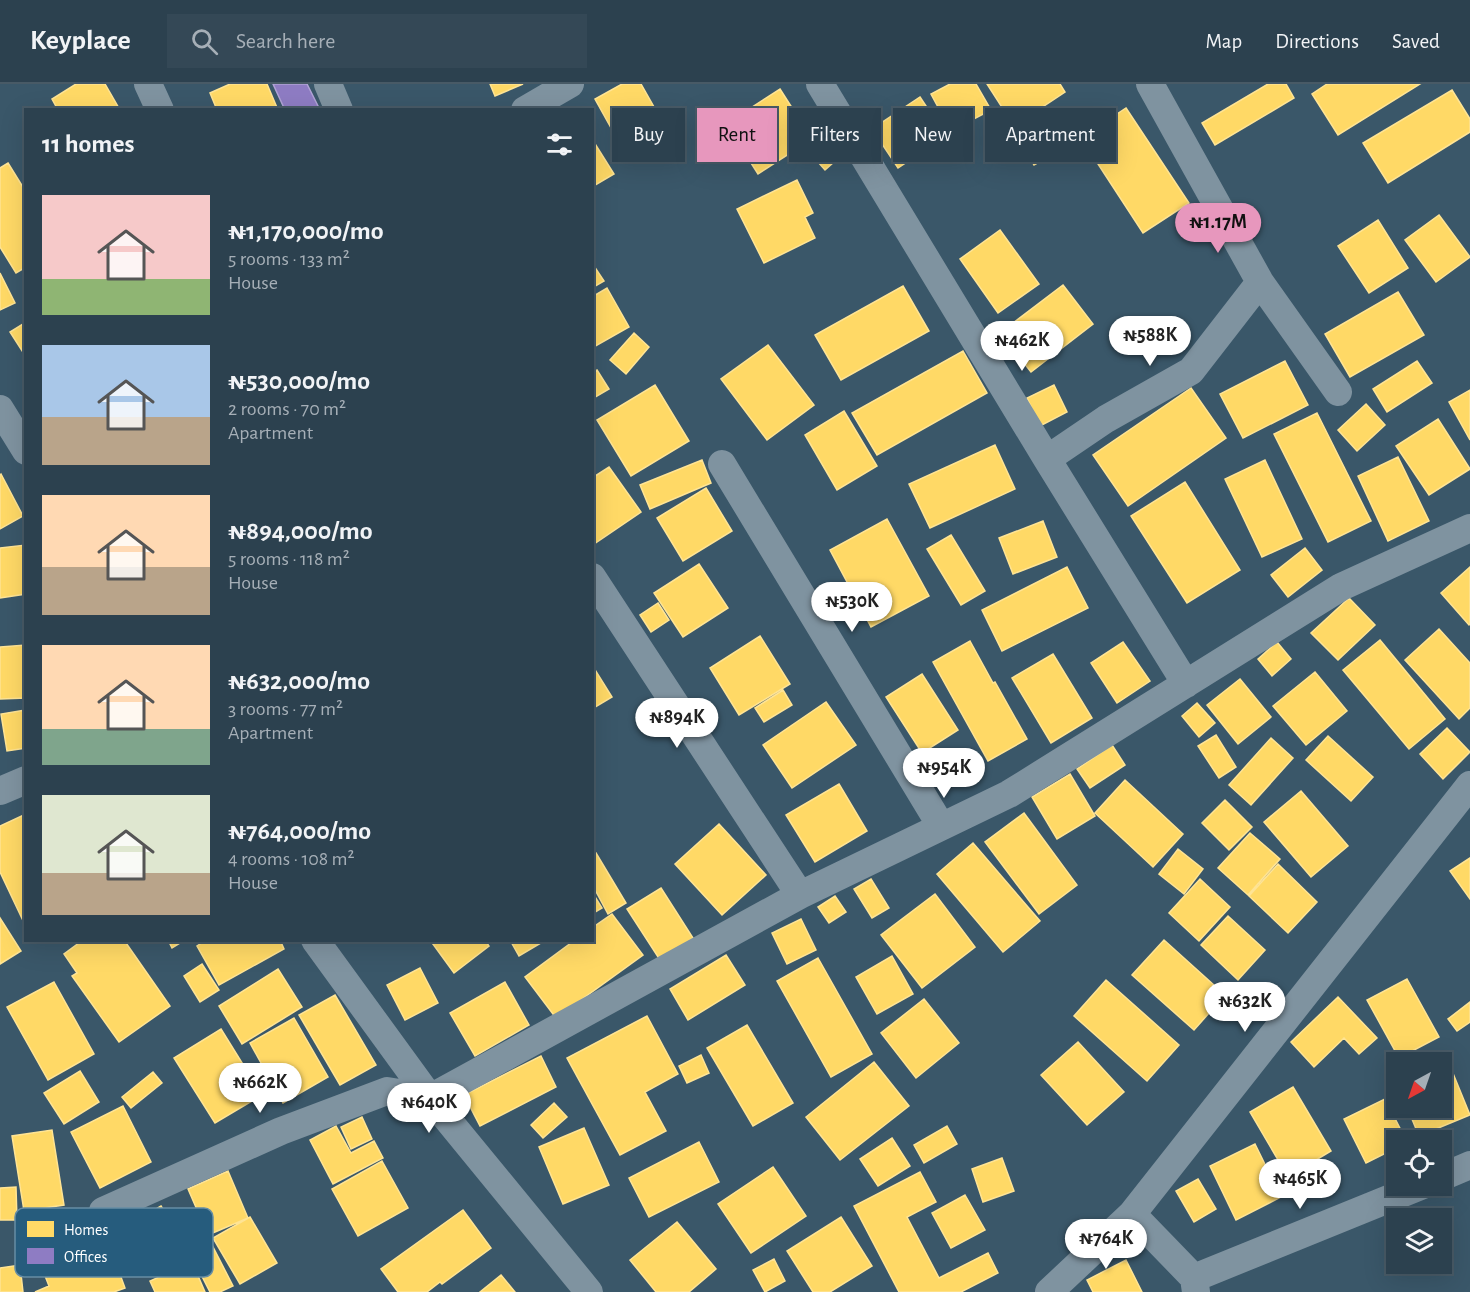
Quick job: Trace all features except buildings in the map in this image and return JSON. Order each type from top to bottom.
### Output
[{"type":"street","points":[[148,84],[159,108]]},
{"type":"street","points":[[328,84],[338,108]]},
{"type":"street","points":[[528,108],[570,84]]},
{"type":"street","points":[[820,84],[1186,684]]},
{"type":"street","points":[[1150,84],[1260,282],[1338,392]]},
{"type":"street","points":[[1047,459],[1106,419],[1191,371],[1260,282]]},
{"type":"street","points":[[0,409],[24,448]]},
{"type":"street","points":[[722,464],[941,826]]},
{"type":"street","points":[[110,1208],[281,1131],[387,1091],[430,1098],[800,895],[1009,794],[1341,587],[1470,528]]},
{"type":"street","points":[[594,580],[800,895]]},
{"type":"street","points":[[0,791],[24,781]]},
{"type":"street","points":[[1049,1292],[1132,1214],[1470,785]]},
{"type":"street","points":[[316,942],[430,1098],[589,1292]]},
{"type":"street","points":[[1452,1173],[1470,1166]]},
{"type":"street","points":[[1132,1214],[1195,1285],[1398,1196]]}]
